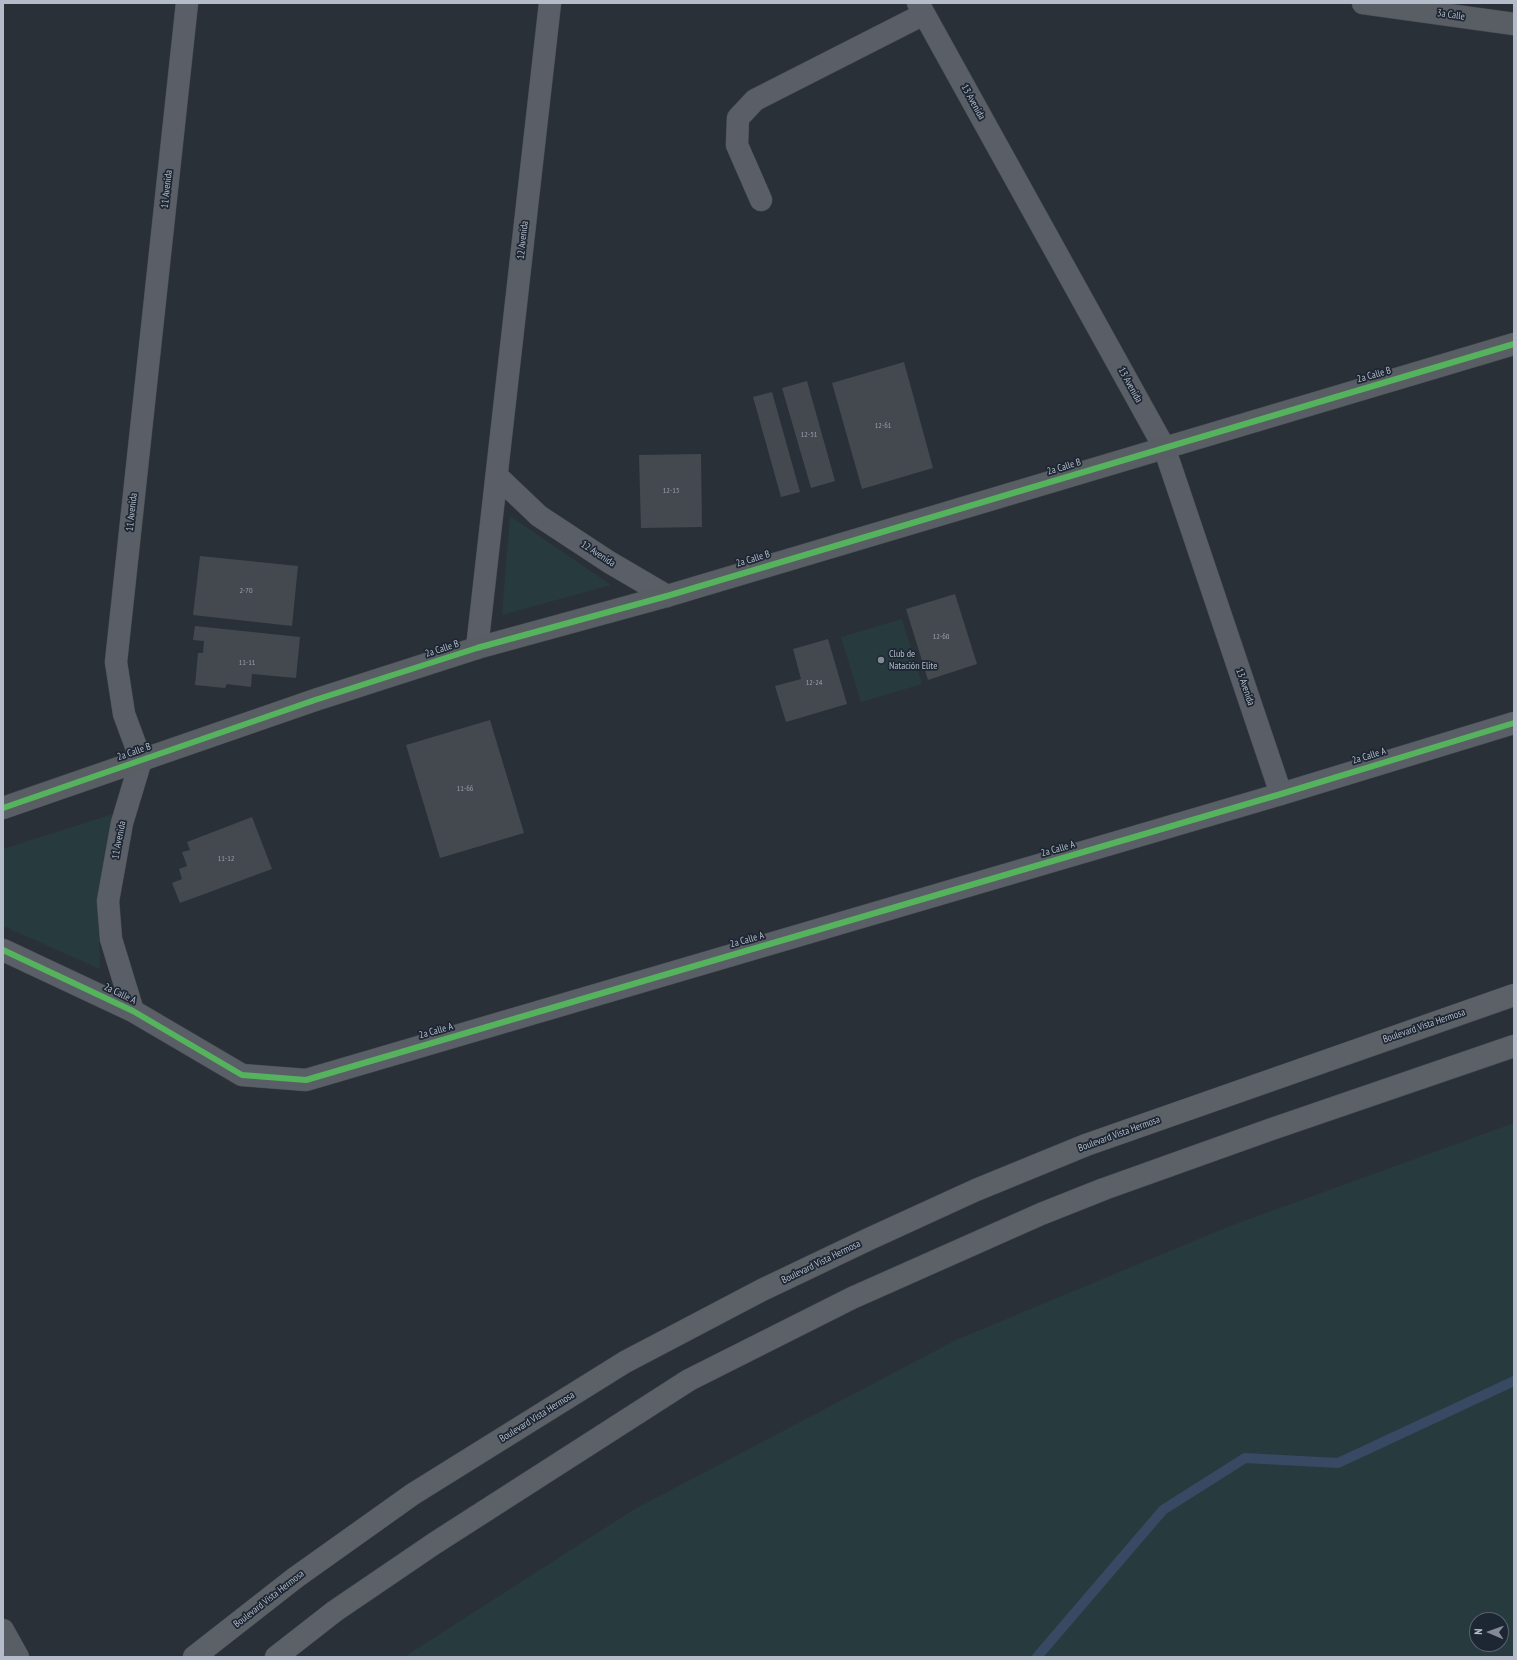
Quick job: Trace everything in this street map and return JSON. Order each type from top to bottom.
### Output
[{"type":"main road","name":"Boulevard Vista Hermosa","points":[[194,1657],[295,1578],[414,1494],[625,1362],[762,1290],[976,1190],[1079,1148],[1514,995]]},
{"type":"main road","points":[[276,1657],[335,1612],[435,1543],[689,1380],[845,1302],[1041,1214],[1104,1189],[1514,1046]]},
{"type":"street","name":"11 Avenida","points":[[133,1012],[111,939],[108,901],[122,823],[140,760],[124,714],[116,662],[187,3]]},
{"type":"street","name":"12 Avenida","points":[[477,648],[550,3]]},
{"type":"street","name":"3a Calle","points":[[1363,3],[1514,24]]},
{"type":"street","points":[[761,200],[737,145],[738,118],[755,100],[921,8]]},
{"type":"street","name":"13 Avenida","points":[[921,8],[1164,447],[1281,794]]},
{"type":"street","name":"2a Calle B","points":[[3,808],[315,700],[477,648],[667,596],[1514,344]]},
{"type":"street","name":"12 Avenida","points":[[497,476],[539,516],[610,562],[667,596]]},
{"type":"street","name":"2a Calle A","points":[[3,950],[133,1012],[242,1075],[306,1080],[1281,794],[1514,723]]},
{"type":"street","points":[[3,1630],[18,1657]]},
{"type":"green space","points":[[510,516],[611,585],[502,615]]},
{"type":"green space","name":"Club de Natación Elite","points":[[902,619],[922,684],[861,702],[841,637]]},
{"type":"green space","points":[[113,814],[98,897],[100,969],[3,926],[3,849]]},
{"type":"green space","points":[[1514,1123],[1514,1657],[404,1657],[633,1510],[956,1340],[1230,1226]]},
{"type":"building","points":[[904,362],[933,468],[862,489],[832,383]]},
{"type":"building","points":[[807,381],[835,481],[811,488],[782,388]]},
{"type":"building","points":[[772,392],[800,492],[781,497],[753,397]]},
{"type":"building","points":[[701,454],[702,527],[641,528],[639,455]]},
{"type":"building","points":[[200,556],[298,566],[292,626],[193,615]]},
{"type":"building","points":[[955,594],[977,664],[928,680],[906,609]]},
{"type":"building","points":[[195,626],[300,637],[296,678],[252,674],[251,687],[227,684],[225,688],[195,685],[198,653],[203,653],[204,641],[193,640]]},
{"type":"building","points":[[828,639],[847,704],[786,722],[775,686],[801,679],[793,649]]},
{"type":"building","points":[[490,720],[524,833],[440,858],[406,745]]},
{"type":"building","points":[[252,817],[272,869],[180,903],[172,883],[182,879],[179,869],[187,866],[182,852],[190,850],[187,842]]},
{"type":"waterway","points":[[1037,1657],[1163,1510],[1245,1458],[1338,1463],[1514,1381]]},
{"type":"cycle path","points":[[3,808],[315,700],[477,648],[667,596],[1514,344]]},
{"type":"cycle path","points":[[3,950],[133,1011],[242,1075],[306,1080],[1281,794],[1514,723]]},
{"type":"place","name":"Club de Natación Elite","points":[[881,660]]}]
